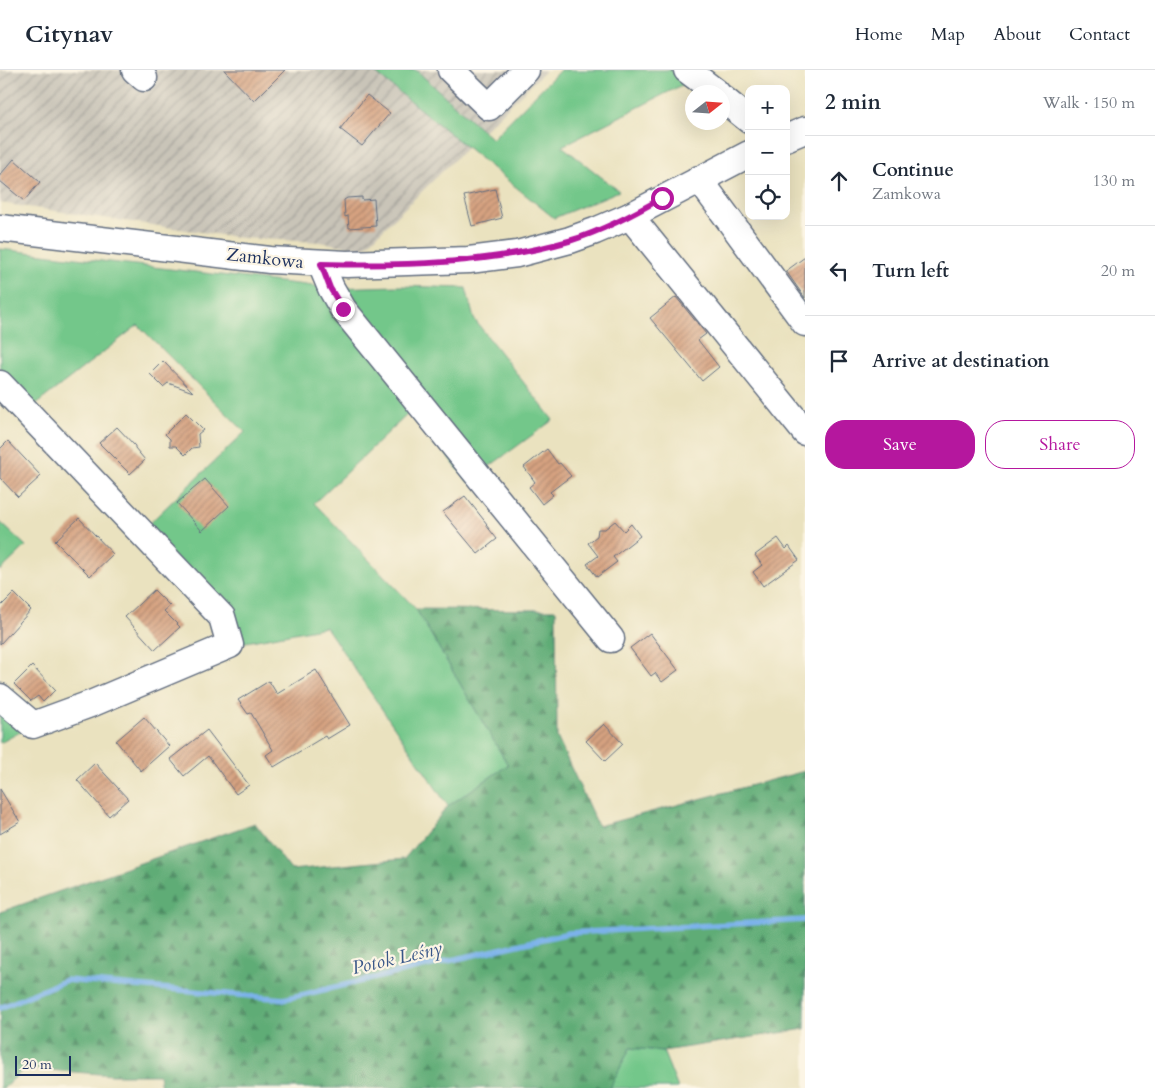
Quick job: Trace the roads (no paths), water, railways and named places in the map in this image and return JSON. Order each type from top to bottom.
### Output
[{"type":"street","points":[[451,70],[489,107],[526,70]]},
{"type":"street","points":[[687,70],[707,85]]},
{"type":"street","points":[[730,105],[745,117]]},
{"type":"street","name":"Zamkowa","points":[[0,228],[270,260],[321,264],[469,260],[517,254],[570,240],[630,216],[745,156]]},
{"type":"street","points":[[699,179],[805,322]]},
{"type":"street","points":[[630,216],[805,432]]},
{"type":"street","points":[[321,264],[330,288],[343,309],[611,639]]},
{"type":"street","points":[[0,384],[222,617],[230,645],[93,703],[33,725],[0,697]]},
{"type":"waterway","name":"Potok Leśny","points":[[0,1008],[66,980],[284,999],[569,933],[805,920]]}]
